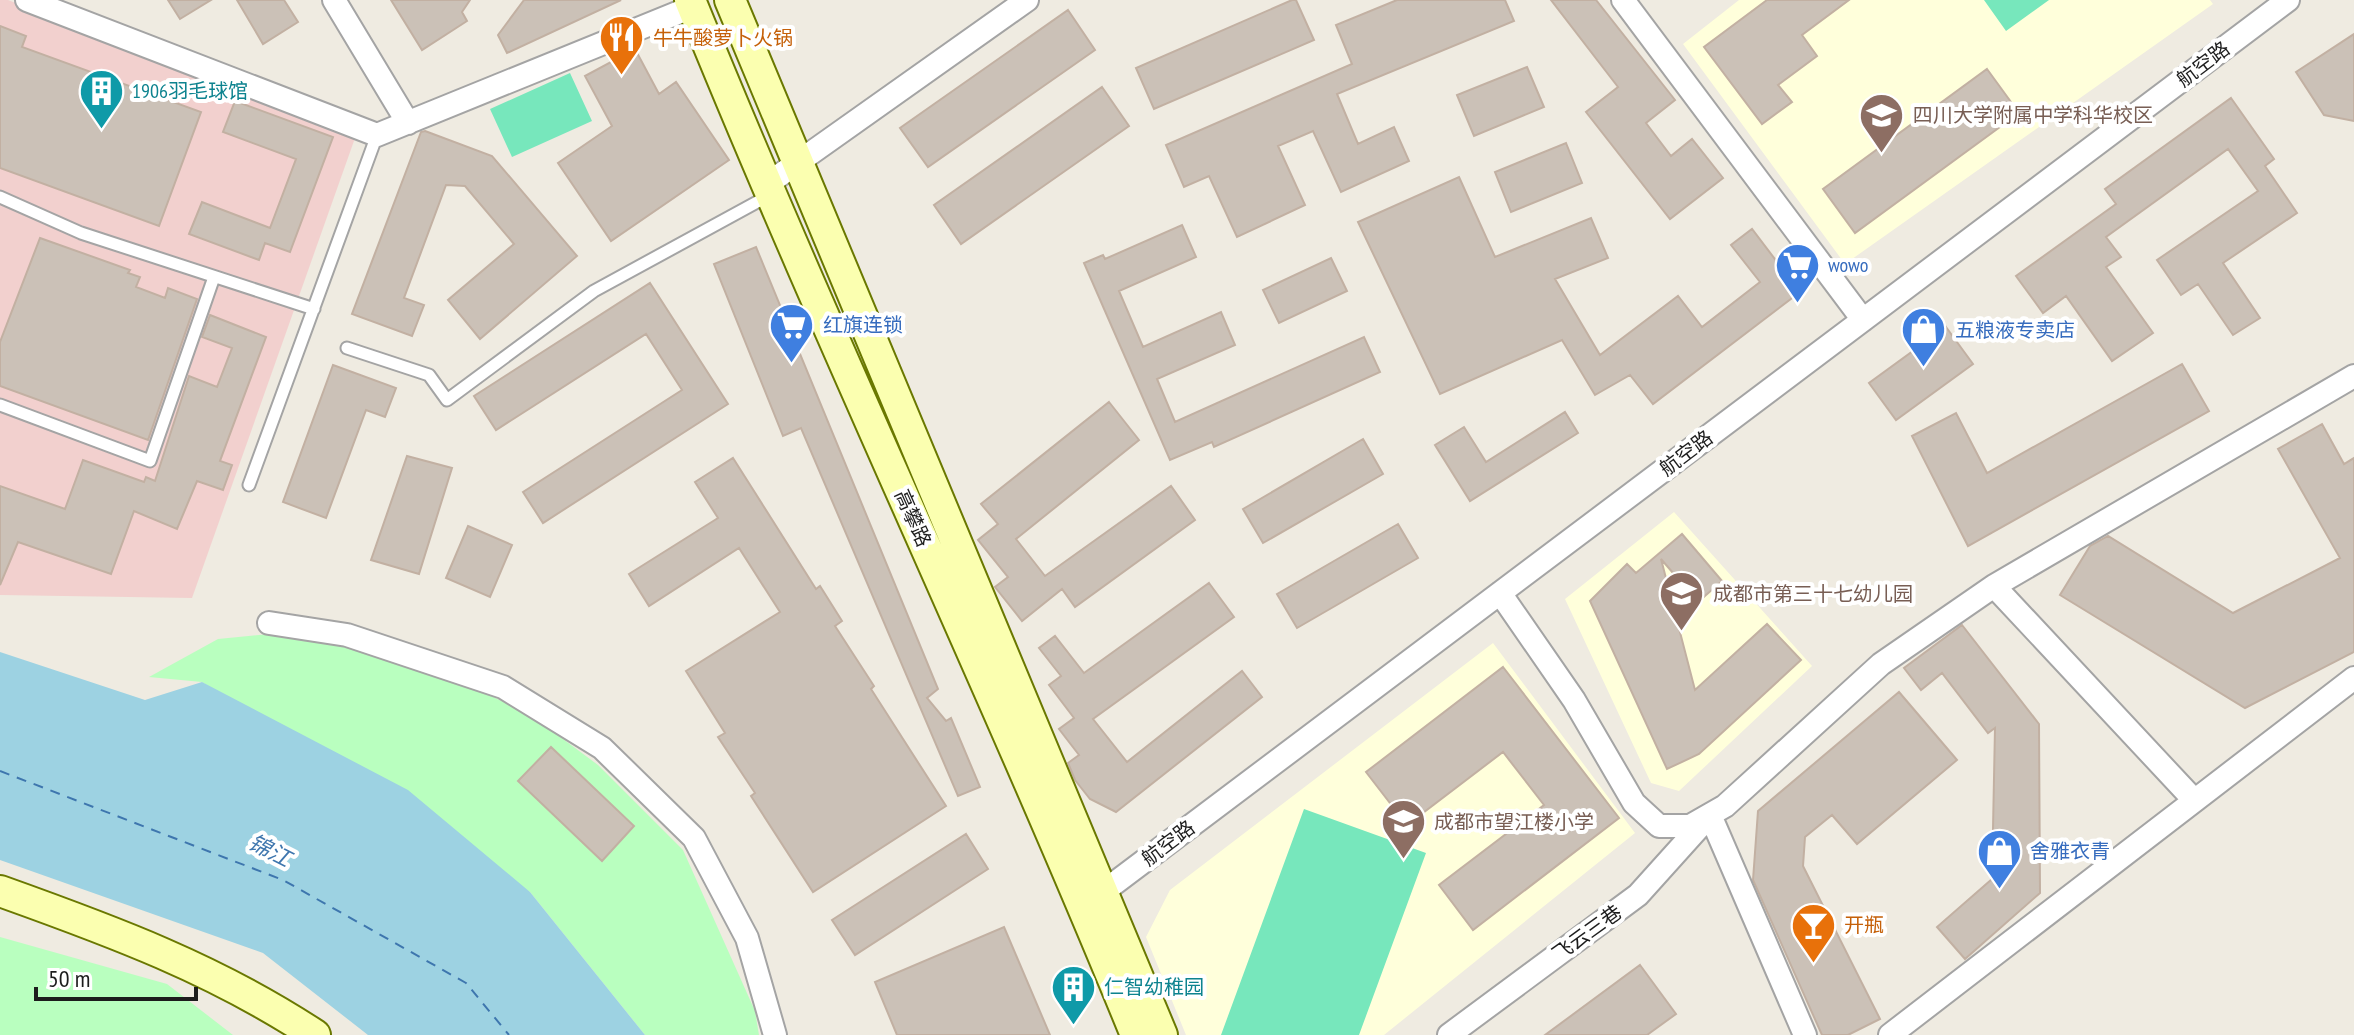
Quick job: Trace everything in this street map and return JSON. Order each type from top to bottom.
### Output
[{"type":"main road","name":"高攀路","points":[[730,0],[1093,899],[1136,1035]]},
{"type":"main road","name":"高攀路","points":[[691,3],[768,190],[1093,899],[1162,1035]]},
{"type":"main road","points":[[0,891],[133,938],[221,977],[315,1035]]},
{"type":"street","points":[[27,0],[377,135],[691,3]]},
{"type":"street","points":[[334,0],[408,123]]},
{"type":"street","points":[[768,190],[795,164],[1027,0]]},
{"type":"street","points":[[1623,0],[1863,320]]},
{"type":"street","name":"航空路","points":[[1093,899],[2288,0]]},
{"type":"street","points":[[1500,593],[1574,700],[1634,803],[1659,826],[1690,826],[1725,806],[1881,664],[1994,586],[2354,376]]},
{"type":"street","points":[[1994,586],[2194,800]]},
{"type":"street","points":[[269,623],[347,635],[503,687],[602,748],[694,838],[747,938],[775,1035]]},
{"type":"street","points":[[1890,1035],[2354,678]]},
{"type":"street","points":[[1710,815],[1805,1035]]},
{"type":"street","name":"飞云三巷","points":[[1449,1035],[1638,895],[1710,815]]},
{"type":"street","points":[[766,1007],[769,1035]]},
{"type":"lane","points":[[249,485],[377,135]]},
{"type":"lane","points":[[347,348],[429,375],[447,400],[594,291],[768,190]]},
{"type":"lane","points":[[0,197],[81,233],[314,309]]},
{"type":"lane","points":[[0,405],[150,461],[214,277]]},
{"type":"shaded area","points":[[0,0],[8,0],[355,138],[192,598],[0,595]]},
{"type":"shaded area","name":"四川大学附属中学科华校区","points":[[1739,0],[2210,0],[2213,4],[1845,264],[1683,44]]},
{"type":"shaded area","name":"成都市第三十七幼儿园","points":[[1674,512],[1812,666],[1679,791],[1651,783],[1565,599]]},
{"type":"shaded area","name":"成都市望江楼小学","points":[[1493,643],[1635,833],[1384,1035],[1186,1035],[1146,937],[1170,890]]},
{"type":"green space","points":[[1984,0],[2049,0],[2006,31]]},
{"type":"green space","points":[[570,73],[592,121],[512,157],[490,109]]},
{"type":"green space","points":[[309,630],[467,684],[532,716],[598,765],[683,850],[755,1011],[759,1035],[645,1035],[530,892],[202,682],[149,677],[218,639]]},
{"type":"green space","points":[[1304,809],[1426,853],[1359,1035],[1221,1035]]},
{"type":"green space","points":[[0,937],[167,984],[233,1035],[0,1035]]},
{"type":"water","name":"锦江","points":[[0,652],[145,700],[202,682],[408,790],[530,892],[645,1035],[368,1035],[263,953],[0,860]]},
{"type":"building","points":[[168,0],[211,0],[180,19]]},
{"type":"building","points":[[237,0],[284,0],[298,22],[263,44]]},
{"type":"building","points":[[391,0],[470,0],[462,12],[467,21],[422,50]]},
{"type":"building","points":[[524,0],[621,0],[507,53],[498,35]]},
{"type":"building","points":[[1296,0],[1314,40],[1154,109],[1136,68]]},
{"type":"building","points":[[1397,0],[1505,0],[1514,21],[1337,94],[1358,144],[1394,127],[1409,161],[1341,192],[1313,131],[1278,146],[1305,205],[1237,237],[1209,176],[1184,187],[1166,145],[1352,64],[1336,25]]},
{"type":"building","points":[[1551,0],[1596,0],[1675,100],[1646,123],[1671,156],[1692,139],[1723,178],[1670,219],[1586,112],[1618,87]]},
{"type":"building","points":[[1767,0],[1849,0],[1802,35],[1817,56],[1778,85],[1792,102],[1762,124],[1704,47]]},
{"type":"building","points":[[1068,10],[1095,50],[928,167],[900,128]]},
{"type":"building","name":"1906羽毛球馆","points":[[0,26],[26,36],[22,47],[201,112],[159,226],[0,168]]},
{"type":"building","points":[[2354,34],[2354,121],[2324,115],[2296,72]]},
{"type":"building","points":[[635,49],[659,94],[676,82],[729,160],[611,241],[558,163],[612,126],[585,76]]},
{"type":"building","points":[[1527,67],[1544,107],[1474,136],[1457,95]]},
{"type":"building","points":[[1987,69],[2019,113],[1855,233],[1823,189]]},
{"type":"building","points":[[1102,87],[1129,126],[961,244],[934,205]]},
{"type":"building","points":[[2231,98],[2274,159],[2265,166],[2297,213],[2223,263],[2260,318],[2233,335],[2198,284],[2181,295],[2157,260],[2258,191],[2228,149],[2106,237],[2121,257],[2106,267],[2153,333],[2112,361],[2066,296],[2043,313],[2016,276],[2116,204],[2105,189]]},
{"type":"building","points":[[235,101],[333,137],[290,252],[265,243],[259,260],[189,234],[202,202],[270,228],[296,159],[223,132]]},
{"type":"building","points":[[421,132],[492,156],[577,256],[480,339],[448,300],[514,244],[465,186],[446,185],[404,298],[424,305],[412,336],[352,314]]},
{"type":"building","points":[[1566,143],[1582,183],[1511,212],[1495,172]]},
{"type":"building","points":[[1459,177],[1495,257],[1591,218],[1608,258],[1555,279],[1600,355],[1678,296],[1702,327],[1760,282],[1731,245],[1752,229],[1800,292],[1653,404],[1630,375],[1595,395],[1562,340],[1440,394],[1358,222]]},
{"type":"building","points":[[1182,225],[1196,257],[1119,291],[1143,347],[1221,312],[1235,345],[1157,379],[1175,422],[1364,337],[1380,372],[1214,447],[1212,442],[1170,460],[1084,263],[1103,255],[1105,259]]},
{"type":"building","points":[[40,238],[130,270],[128,273],[140,277],[136,287],[165,298],[168,288],[197,299],[148,440],[0,386],[0,342]]},
{"type":"building","points":[[756,247],[938,689],[927,698],[946,721],[951,718],[980,787],[958,796],[801,428],[783,436],[714,264]]},
{"type":"building","points":[[1331,258],[1347,291],[1279,323],[1263,290]]},
{"type":"building","points":[[650,283],[728,404],[543,523],[523,492],[682,390],[646,334],[496,430],[474,396]]},
{"type":"building","points":[[210,315],[266,337],[220,461],[232,465],[223,490],[197,481],[177,529],[134,511],[111,574],[18,542],[0,585],[0,486],[65,509],[83,460],[144,482],[146,477],[155,481],[189,376],[217,387],[232,348],[202,337]]},
{"type":"building","points":[[1946,327],[1973,364],[1896,420],[1869,383]]},
{"type":"building","points":[[2182,364],[2209,411],[1968,546],[1912,436],[1956,413],[1987,473]]},
{"type":"building","points":[[333,365],[396,388],[385,417],[366,410],[326,518],[283,502]]},
{"type":"building","points":[[1109,402],[1139,440],[1016,539],[1045,576],[1171,486],[1195,520],[1075,607],[1062,589],[1022,621],[995,587],[1008,577],[978,540],[998,524],[981,504]]},
{"type":"building","points":[[1565,412],[1578,433],[1470,501],[1435,445],[1464,427],[1486,462]]},
{"type":"building","points":[[2322,424],[2344,464],[2354,458],[2354,652],[2245,708],[2060,595],[2090,546],[2108,536],[2233,613],[2340,558],[2278,449]]},
{"type":"building","points":[[1363,439],[1383,474],[1263,543],[1243,509]]},
{"type":"building","points":[[407,456],[452,468],[419,574],[371,560]]},
{"type":"building","points":[[733,458],[816,589],[820,586],[842,621],[835,626],[874,686],[871,689],[946,806],[813,892],[751,796],[755,793],[718,737],[725,733],[686,671],[780,612],[739,548],[649,606],[629,574],[718,518],[695,482]]},
{"type":"building","points":[[1398,524],[1418,558],[1297,628],[1277,594]]},
{"type":"building","points":[[468,526],[512,545],[490,597],[446,578]]},
{"type":"building","name":"成都市第三十七幼儿园","points":[[1682,534],[1722,581],[1698,602],[1661,559],[1695,690],[1767,624],[1801,660],[1699,754],[1667,769],[1590,601],[1627,564],[1636,573]]},
{"type":"building","points":[[1209,583],[1234,617],[1093,719],[1127,762],[1242,671],[1262,697],[1116,812],[1090,799],[1075,780],[1068,763],[1079,755],[1059,729],[1074,718],[1049,685],[1061,676],[1039,648],[1055,636],[1084,673]]},
{"type":"building","points":[[1962,625],[2039,724],[2040,893],[1965,959],[1937,927],[1992,879],[1995,728],[1988,733],[1942,673],[1921,690],[1904,668]]},
{"type":"building","name":"成都市望江楼小学","points":[[1503,667],[1619,818],[1473,930],[1439,885],[1544,805],[1503,752],[1407,825],[1366,772]]},
{"type":"building","points":[[1899,692],[1957,760],[1857,844],[1832,815],[1805,837],[1803,866],[1880,1019],[1848,1035],[1822,1035],[1753,880],[1758,811]]},
{"type":"building","points":[[551,747],[634,826],[602,861],[518,781]]},
{"type":"building","points":[[966,834],[988,869],[855,955],[832,920]]},
{"type":"building","points":[[1004,927],[1050,1035],[897,1035],[875,982]]},
{"type":"building","points":[[1640,965],[1676,1014],[1647,1035],[1545,1035]]},
{"type":"ferry route","points":[[0,771],[283,880],[466,983],[509,1035]]},
{"type":"place","name":"牛牛酸萝卜火锅","points":[[622,77]]},
{"type":"place","name":"1906羽毛球馆","points":[[101,130]]},
{"type":"place","name":"四川大学附属中学科华校区","points":[[1882,154]]},
{"type":"place","name":"wowo","points":[[1797,304]]},
{"type":"place","name":"红旗连锁","points":[[792,364]]},
{"type":"place","name":"五粮液专卖店","points":[[1924,369]]},
{"type":"place","name":"成都市第三十七幼儿园","points":[[1682,633]]},
{"type":"place","name":"成都市望江楼小学","points":[[1403,861]]},
{"type":"place","name":"舍雅衣青","points":[[1999,890]]},
{"type":"place","name":"开瓶","points":[[1813,964]]},
{"type":"place","name":"仁智幼稚园","points":[[1073,1026]]}]
